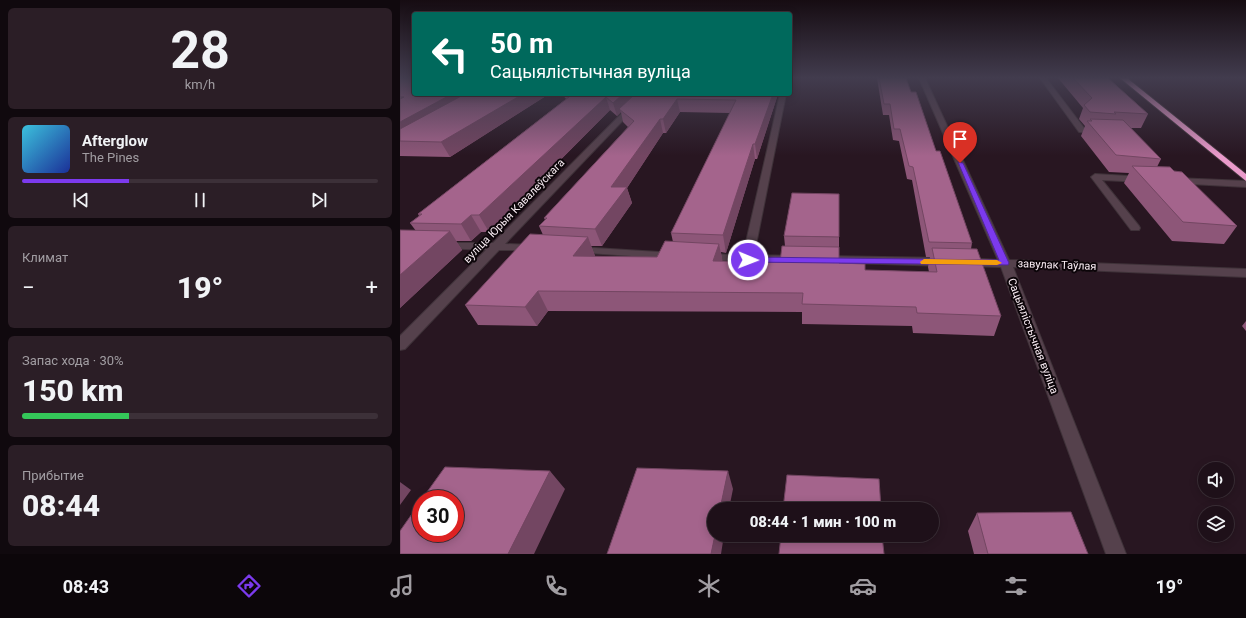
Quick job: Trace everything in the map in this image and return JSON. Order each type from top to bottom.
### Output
[{"type":"highway","points":[[1155,104],[1246,178]]},
{"type":"street","name":"вуліца Юрыя Кавалеўскага","points":[[400,345],[635,104]]},
{"type":"street","points":[[748,260],[780,104]]},
{"type":"street","name":"Сацыялістычная вуліца","points":[[933,104],[1004,263],[1116,554]]},
{"type":"street","points":[[1062,104],[1082,130],[1110,132]]},
{"type":"street","points":[[1135,228],[1095,176],[1150,179]]},
{"type":"street","points":[[1165,180],[1246,184]]},
{"type":"street","points":[[430,244],[545,248]]},
{"type":"street","name":"завулак Таўлая","points":[[568,250],[748,260],[1004,263],[1246,273]]},
{"type":"building","points":[[400,104],[434,104],[400,122]]},
{"type":"building","points":[[447,104],[506,104],[441,142],[400,141],[400,129]]},
{"type":"building","points":[[560,104],[599,104],[479,215],[471,215],[461,224],[410,223],[422,214],[418,214]]},
{"type":"building","points":[[624,104],[674,104],[663,119],[660,119],[611,187],[627,187],[595,229],[539,226],[547,218],[544,218],[634,121],[619,109]]},
{"type":"building","points":[[734,104],[769,104],[755,144],[753,144],[723,235],[671,233]]},
{"type":"building","points":[[884,104],[920,104],[936,151],[940,151],[972,243],[929,242],[913,167],[909,166],[900,129],[894,129],[890,104]]},
{"type":"building","points":[[1137,104],[1148,114],[1090,112],[1084,105]]},
{"type":"building","points":[[1090,119],[1123,120],[1161,159],[1116,155],[1087,121],[1092,121]]},
{"type":"building","points":[[1132,166],[1170,167],[1174,171],[1182,172],[1237,226],[1183,222]]},
{"type":"building","points":[[792,193],[839,194],[839,237],[784,236]]},
{"type":"building","points":[[400,230],[450,231],[400,275]]},
{"type":"building","points":[[530,234],[588,237],[573,256],[657,257],[665,241],[719,244],[713,261],[780,262],[782,246],[839,247],[839,263],[865,264],[865,270],[937,272],[932,248],[977,249],[1001,316],[917,313],[916,307],[802,304],[803,293],[538,291],[525,307],[465,305]]},
{"type":"building","points":[[445,467],[550,471],[508,554],[400,554],[400,531],[412,514],[412,542],[464,542],[464,490],[428,490]]},
{"type":"building","points":[[637,468],[728,471],[721,502],[707,502],[707,542],[714,542],[711,554],[607,554]]},
{"type":"building","points":[[787,475],[879,479],[881,502],[784,502]]},
{"type":"building","points":[[1071,512],[1088,554],[988,554],[977,513]]},
{"type":"building","points":[[780,542],[883,542],[884,554],[779,554]]},
{"type":"slow traffic","points":[[924,262],[997,263]]},
{"type":"route","points":[[748,260],[1004,263],[960,163]]}]
